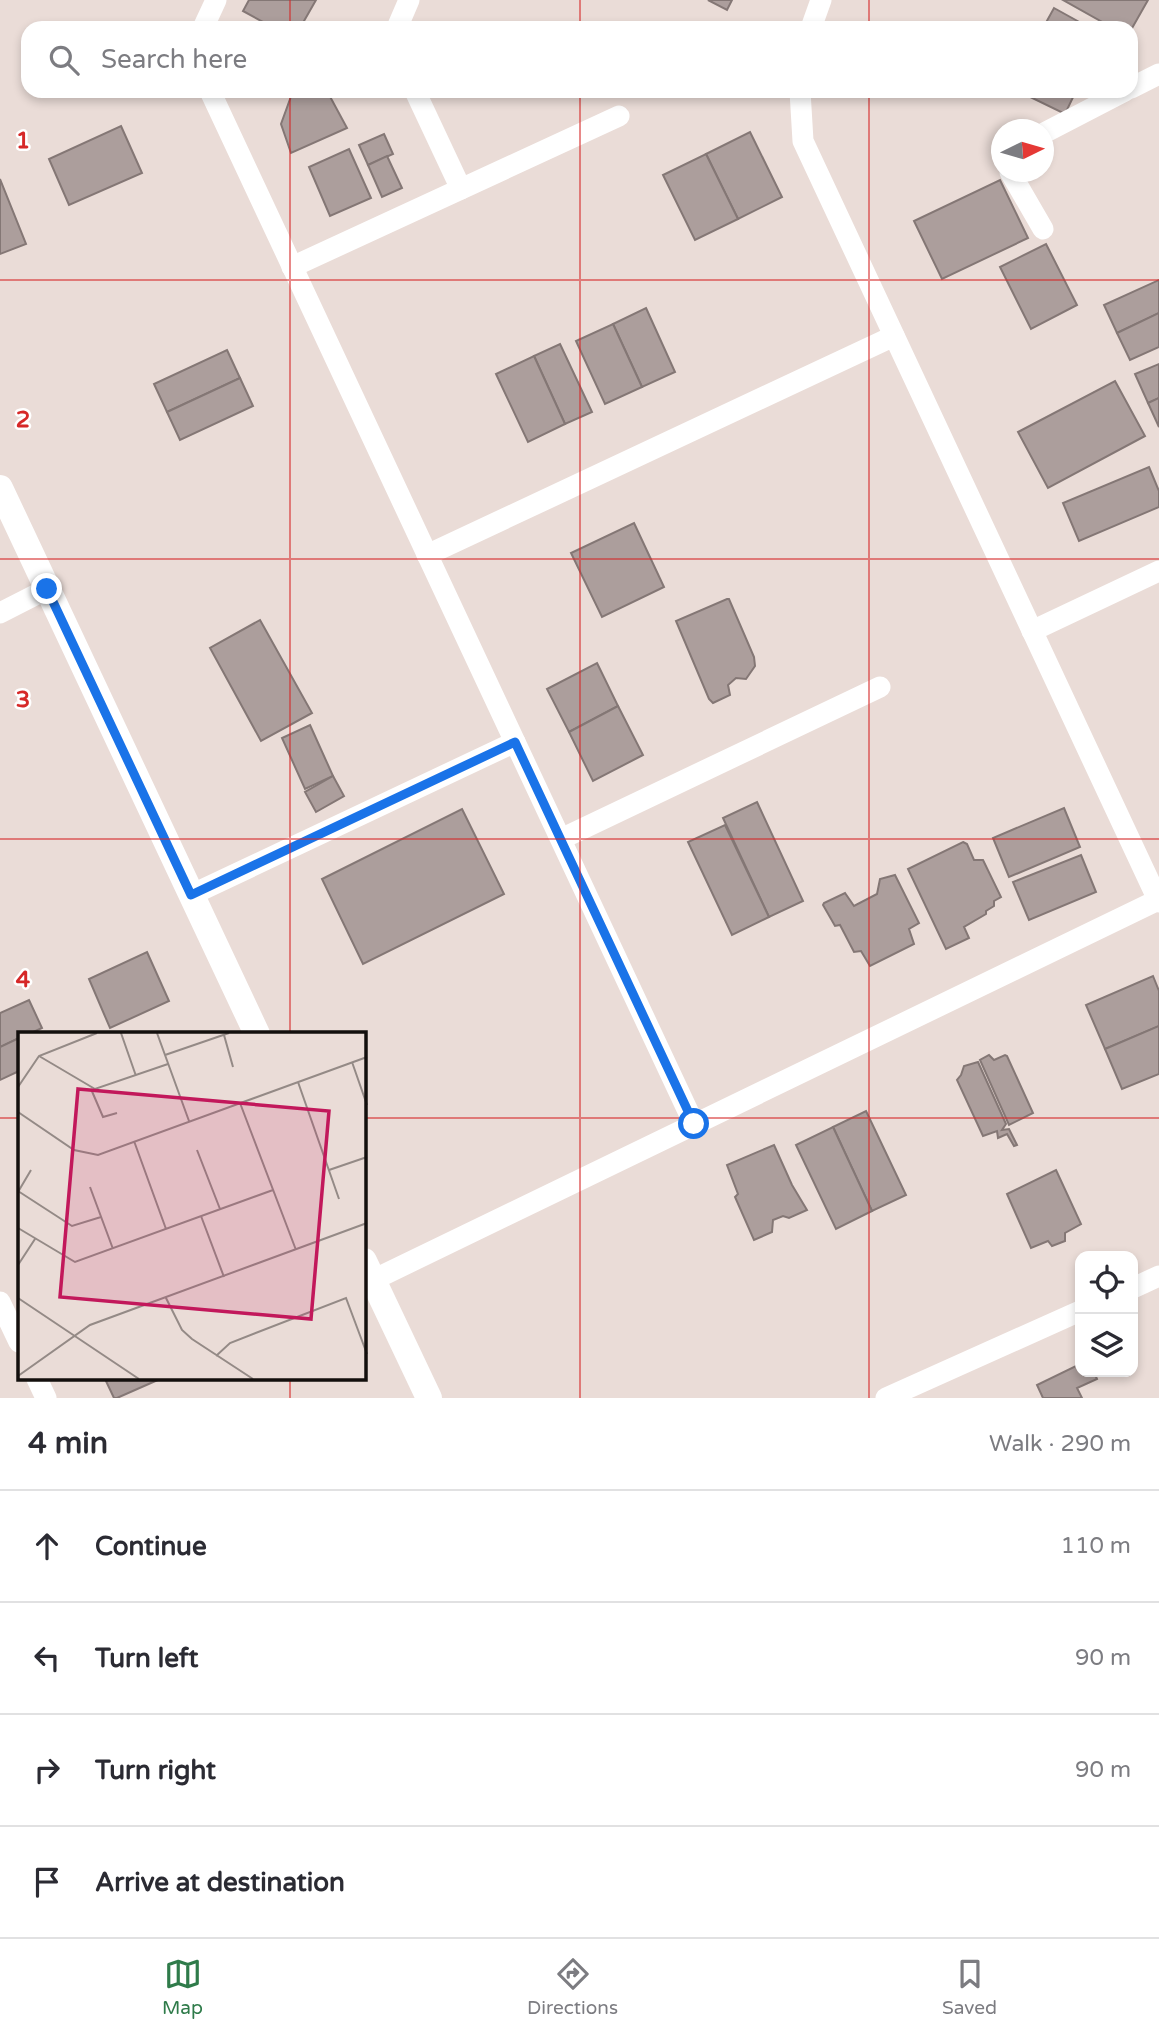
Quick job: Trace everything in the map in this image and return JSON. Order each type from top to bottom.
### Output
[{"type":"street","points":[[206,21],[216,0]]},
{"type":"street","points":[[400,21],[409,0]]},
{"type":"street","points":[[814,21],[821,0]]},
{"type":"street","points":[[1138,84],[1159,74]]},
{"type":"street","points":[[213,98],[694,1124]]},
{"type":"street","points":[[418,98],[461,189]]},
{"type":"street","points":[[429,1398],[368,1271],[694,1124],[1159,901],[803,141],[800,98]]},
{"type":"street","points":[[1054,128],[1112,98]]},
{"type":"street","points":[[292,267],[619,116]]},
{"type":"street","points":[[1016,182],[1043,229]]},
{"type":"street","points":[[428,555],[894,336]]},
{"type":"street","points":[[0,488],[256,1032]]},
{"type":"street","points":[[1032,631],[1159,571]]},
{"type":"street","points":[[0,613],[47,589]]},
{"type":"street","points":[[561,839],[880,687]]},
{"type":"street","points":[[191,895],[515,742]]},
{"type":"street","points":[[1138,1286],[1159,1276]]},
{"type":"street","points":[[0,1302],[18,1340]]},
{"type":"street","points":[[886,1398],[1075,1313]]},
{"type":"street","points":[[37,1380],[46,1398]]},
{"type":"building","points":[[249,0],[316,0],[304,21],[261,21],[243,11]]},
{"type":"building","points":[[708,0],[732,0],[727,10]]},
{"type":"building","points":[[1063,0],[1148,0],[1136,21],[1100,21]]},
{"type":"building","points":[[1054,8],[1077,21],[1047,21]]},
{"type":"building","points":[[290,98],[331,98],[347,128],[291,153],[281,124]]},
{"type":"building","points":[[1032,98],[1073,98],[1065,114]]},
{"type":"building","points":[[121,126],[142,173],[69,205],[49,159]]},
{"type":"building","points":[[750,132],[782,197],[738,219],[706,154]]},
{"type":"building","points":[[384,134],[393,154],[368,165],[359,145]]},
{"type":"building","points":[[349,149],[371,198],[330,216],[309,167]]},
{"type":"building","points":[[706,154],[738,219],[695,240],[663,175]]},
{"type":"building","points":[[387,156],[402,188],[382,197],[368,165]]},
{"type":"building","points":[[0,179],[26,244],[0,254]]},
{"type":"building","points":[[996,182],[1001,182],[1028,238],[942,279],[914,221]]},
{"type":"building","points":[[1046,244],[1077,305],[1031,329],[1000,267]]},
{"type":"building","points":[[1159,280],[1159,313],[1117,333],[1104,305]]},
{"type":"building","points":[[646,308],[675,372],[642,387],[613,324]]},
{"type":"building","points":[[1159,313],[1159,347],[1130,360],[1117,333]]},
{"type":"building","points":[[613,324],[642,387],[605,404],[576,341]]},
{"type":"building","points":[[560,344],[592,412],[565,424],[534,356]]},
{"type":"building","points":[[227,350],[240,378],[167,412],[154,384]]},
{"type":"building","points":[[534,356],[565,424],[528,442],[496,374]]},
{"type":"building","points":[[1159,364],[1159,398],[1148,403],[1135,374]]},
{"type":"building","points":[[240,378],[253,406],[180,440],[167,412]]},
{"type":"building","points":[[1115,381],[1145,436],[1048,488],[1018,432]]},
{"type":"building","points":[[1159,398],[1159,427],[1148,403]]},
{"type":"building","points":[[1149,467],[1159,491],[1159,507],[1079,541],[1063,503]]},
{"type":"building","points":[[634,523],[664,587],[602,617],[571,553]]},
{"type":"building","points":[[727,599],[754,657],[755,666],[746,679],[736,678],[728,685],[730,695],[713,703],[676,621]]},
{"type":"building","points":[[260,620],[312,713],[261,741],[210,648]]},
{"type":"building","points":[[597,663],[618,706],[569,732],[547,689]]},
{"type":"building","points":[[618,706],[643,755],[593,781],[569,732]]},
{"type":"building","points":[[310,725],[333,776],[305,789],[282,738]]},
{"type":"building","points":[[333,776],[344,796],[316,812],[305,792]]},
{"type":"building","points":[[757,802],[803,901],[769,917],[723,818]]},
{"type":"building","points":[[1064,808],[1080,847],[1009,877],[993,838]]},
{"type":"building","points":[[462,809],[504,894],[363,964],[322,879]]},
{"type":"building","points":[[725,825],[769,917],[732,935],[688,842]]},
{"type":"building","points":[[963,842],[967,844],[974,860],[983,860],[1001,897],[994,901],[994,906],[986,911],[986,914],[964,927],[969,938],[946,949],[908,869]]},
{"type":"building","points":[[1081,855],[1096,892],[1029,920],[1013,882]]},
{"type":"building","points":[[895,875],[919,923],[909,929],[914,944],[870,966],[861,951],[854,952],[840,925],[835,926],[823,905],[845,893],[854,906],[877,894],[880,879]]},
{"type":"building","points":[[147,952],[169,1001],[110,1028],[89,979]]},
{"type":"building","points":[[1153,976],[1159,991],[1159,1026],[1105,1049],[1086,1005]]},
{"type":"building","points":[[29,1000],[42,1028],[33,1032],[18,1032],[18,1038],[0,1047],[0,1013]]},
{"type":"building","points":[[1159,1026],[1159,1074],[1122,1089],[1105,1049]]},
{"type":"building","points":[[18,1038],[18,1071],[0,1080],[0,1047]]},
{"type":"building","points":[[989,1055],[994,1060],[1007,1056],[1033,1113],[1009,1125],[980,1060]]},
{"type":"building","points":[[978,1062],[1006,1124],[1002,1130],[1009,1129],[1017,1145],[1014,1146],[1007,1134],[998,1138],[997,1131],[983,1136],[957,1080],[964,1066]]},
{"type":"building","points":[[866,1111],[906,1195],[872,1211],[833,1127]]},
{"type":"building","points":[[833,1127],[872,1211],[836,1229],[796,1145]]},
{"type":"building","points":[[774,1145],[807,1210],[789,1218],[783,1216],[773,1220],[772,1232],[754,1240],[735,1197],[738,1194],[727,1165]]},
{"type":"building","points":[[1056,1170],[1081,1224],[1065,1233],[1065,1241],[1052,1246],[1048,1241],[1031,1248],[1007,1194]]},
{"type":"building","points":[[1075,1366],[1075,1377],[1097,1379],[1077,1388],[1082,1398],[1043,1398],[1037,1385]]},
{"type":"building","points":[[105,1380],[158,1380],[117,1398],[114,1398]]},
{"type":"route","points":[[47,589],[191,895],[515,742],[694,1124]]}]
